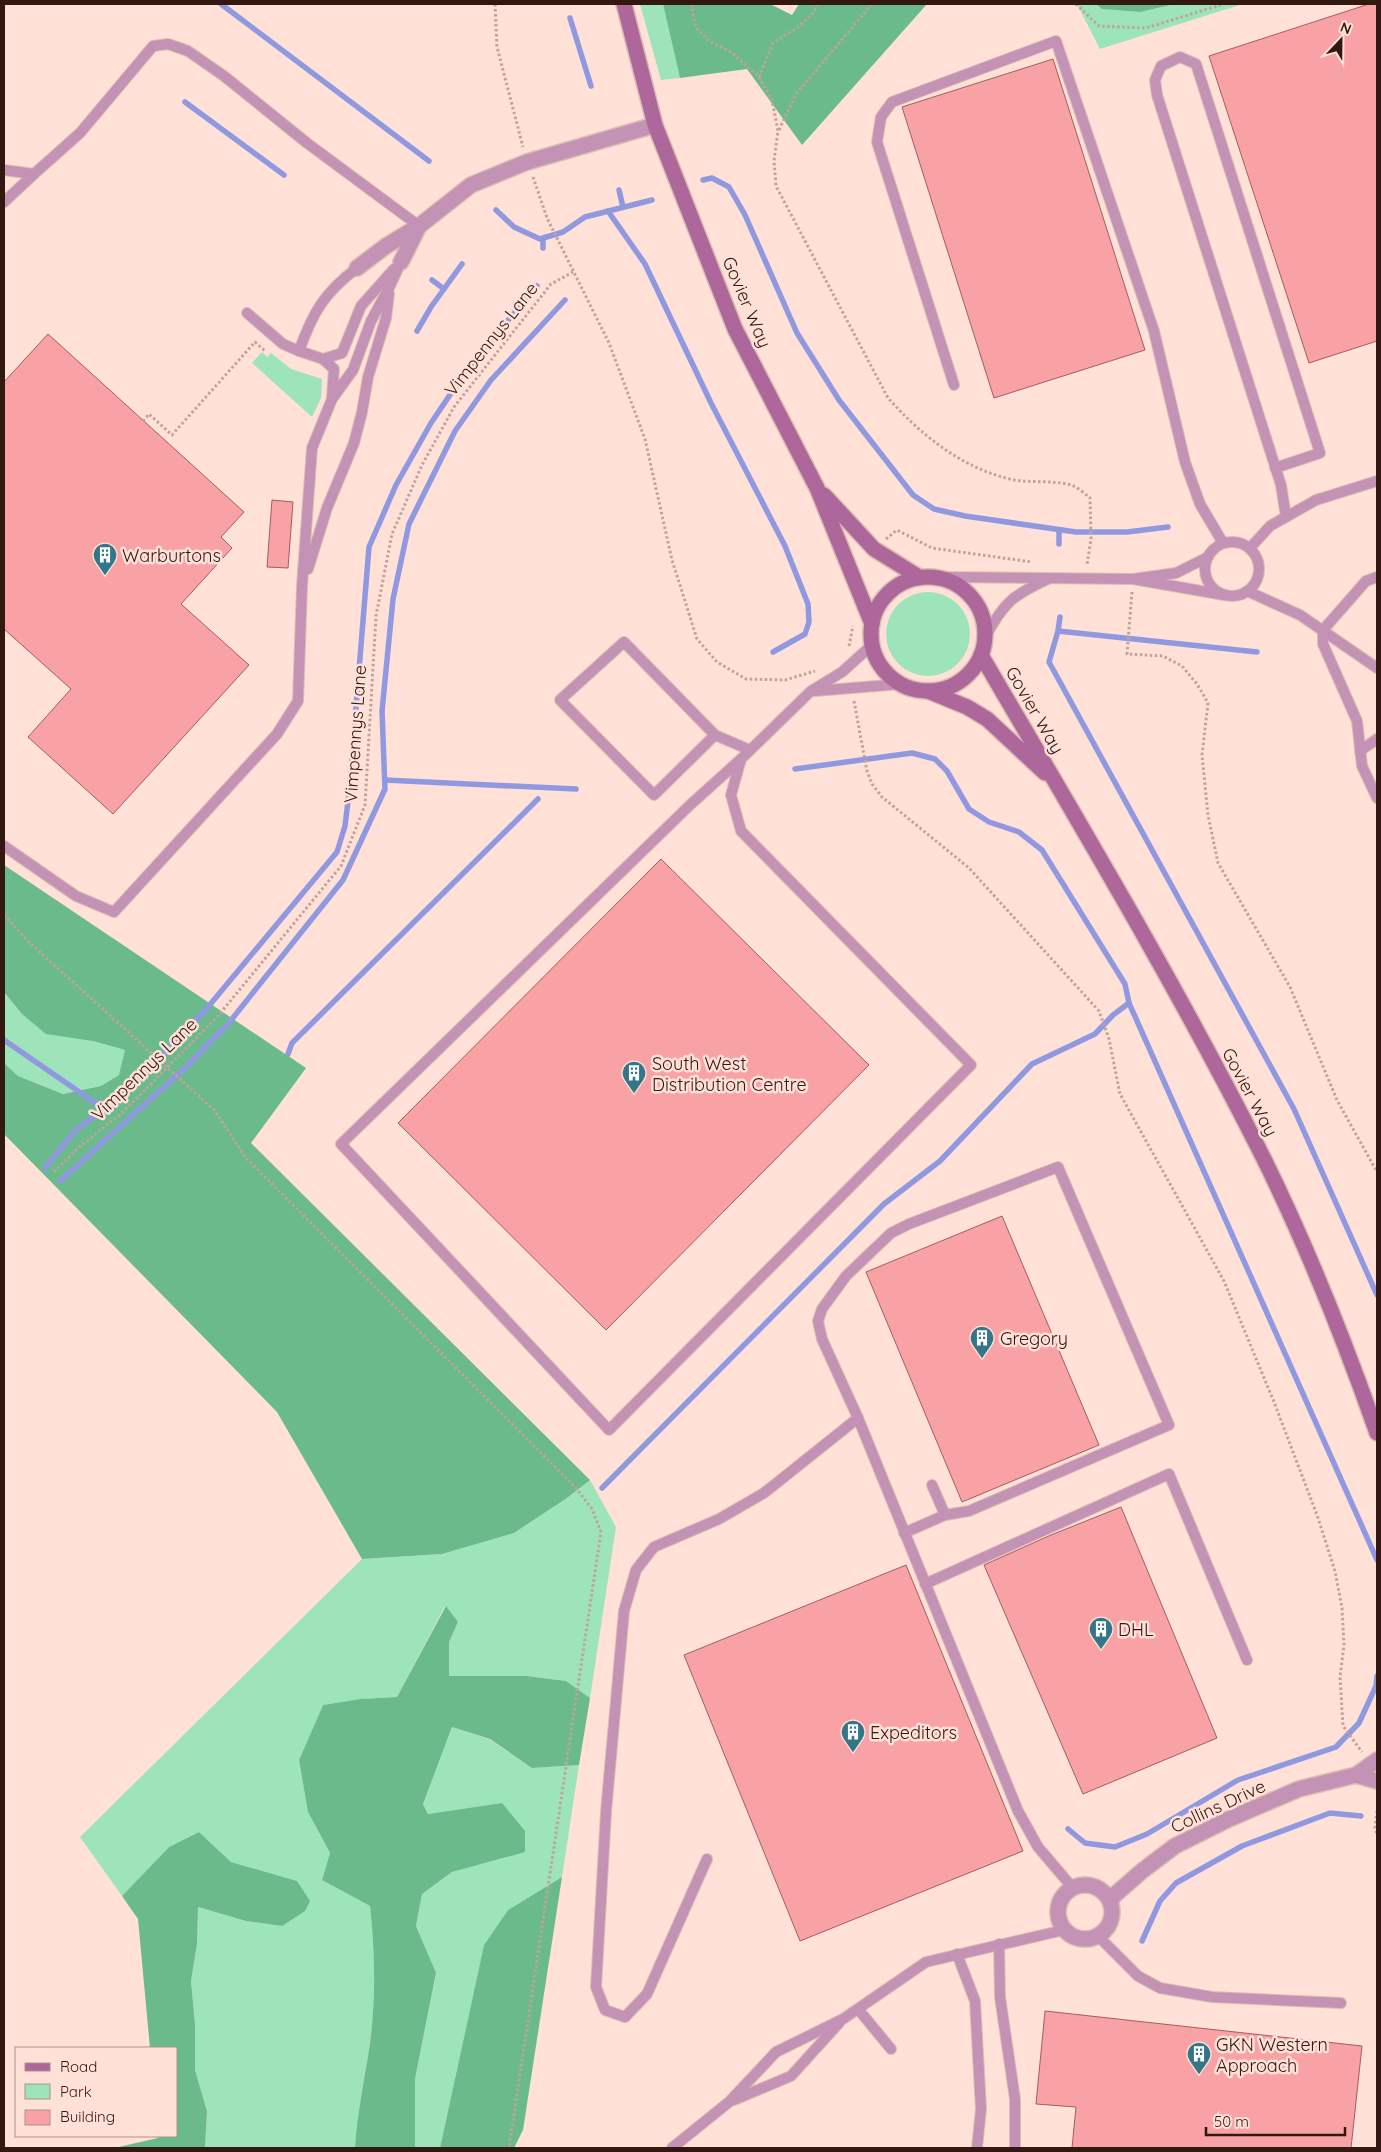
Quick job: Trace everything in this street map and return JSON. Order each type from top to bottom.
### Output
[{"type":"street","name":"Govier Way","points":[[624,4],[655,125],[735,329],[817,488],[872,624]]},
{"type":"street","points":[[357,268],[386,246],[419,226],[471,185],[527,162],[655,125]]},
{"type":"street","points":[[401,262],[419,226]]},
{"type":"street","name":"Govier Way","points":[[817,488],[874,549],[919,577]]},
{"type":"street","points":[[919,577],[935,577],[952,582],[966,591],[977,604],[984,620],[985,638],[981,655],[972,670],[960,681],[944,689],[926,691],[913,689],[901,684],[888,674],[878,661],[872,645],[872,624],[877,607],[888,593],[902,583],[919,577]]},
{"type":"street","name":"Govier Way","points":[[981,655],[1197,1031],[1264,1158],[1340,1330],[1377,1433]]},
{"type":"street","name":"Govier Way","points":[[926,691],[967,707],[987,719],[1057,785]]},
{"type":"street","name":"Collins Drive","points":[[1110,1900],[1142,1871],[1175,1846],[1229,1819],[1299,1789],[1356,1775],[1377,1760]]},
{"type":"street","name":"Collins Drive","points":[[1356,1775],[1377,1780]]},
{"type":"street","points":[[1086,1884],[1097,1887],[1105,1892],[1110,1900],[1113,1912],[1111,1922],[1106,1930],[1098,1936],[1082,1940],[1071,1936],[1060,1923],[1058,1908],[1065,1893],[1072,1887],[1086,1884]]},
{"type":"lane","points":[[954,385],[877,142],[881,117],[892,102],[1056,41],[1154,331],[1185,462],[1200,504],[1223,543]]},
{"type":"lane","points":[[4,202],[80,132],[152,46],[168,44],[188,51],[224,76],[307,143],[419,226]]},
{"type":"lane","points":[[1275,468],[1320,453],[1196,64],[1180,57],[1161,66],[1156,80],[1157,94],[1275,468],[1281,485],[1286,517]]},
{"type":"lane","points":[[4,170],[34,174]]},
{"type":"lane","points":[[4,846],[76,896],[114,912],[277,734],[298,702],[302,586],[312,448],[332,398],[353,370],[370,321],[401,262]]},
{"type":"lane","points":[[323,359],[342,353],[361,306],[401,262]]},
{"type":"lane","points":[[299,351],[309,323],[324,298],[357,268]]},
{"type":"lane","points":[[302,586],[327,508],[354,443],[368,378],[386,318],[389,288]]},
{"type":"lane","points":[[247,313],[283,344],[323,359],[334,369],[332,398]]},
{"type":"lane","points":[[1250,548],[1270,526],[1316,500],[1377,481]]},
{"type":"lane","points":[[1133,579],[1234,596],[1247,591],[1256,582],[1259,571],[1255,555],[1250,548],[1232,542],[1223,543],[1212,551],[1208,557],[1205,566],[1207,580],[1218,592],[1224,594]]},
{"type":"lane","points":[[935,577],[1133,579],[1176,573],[1208,557]]},
{"type":"lane","points":[[985,638],[998,614],[1021,591],[1052,578]]},
{"type":"lane","points":[[1377,578],[1366,581],[1323,630],[1323,644],[1356,722],[1362,766],[1377,798]]},
{"type":"lane","points":[[1247,591],[1300,615],[1377,668]]},
{"type":"lane","points":[[715,734],[654,795],[560,700],[624,642],[715,734],[750,750]]},
{"type":"lane","points":[[741,759],[730,795],[741,831],[971,1065],[609,1430],[341,1144],[690,805],[811,691],[842,672],[872,645]]},
{"type":"lane","points":[[811,691],[901,684]]},
{"type":"lane","points":[[1360,751],[1377,739]]},
{"type":"lane","points":[[904,1533],[945,1515],[969,1511],[1169,1425],[1058,1166],[909,1224],[891,1233],[846,1276],[822,1309],[818,1321],[822,1339],[858,1418],[904,1533],[1018,1811],[1038,1847],[1072,1887]]},
{"type":"lane","points":[[707,1859],[647,1994],[624,2017],[605,2010],[596,1987],[606,1812],[624,1611],[636,1570],[654,1547],[718,1519],[764,1492],[858,1418]]},
{"type":"lane","points":[[925,1584],[1169,1474],[1247,1660]]},
{"type":"lane","points":[[932,1485],[945,1515]]},
{"type":"lane","points":[[672,2148],[729,2102],[776,2052],[843,2019],[926,1962],[1064,1930]]},
{"type":"lane","points":[[1098,1936],[1138,1976],[1160,1988],[1212,1997],[1341,2003]]},
{"type":"lane","points":[[999,1944],[1000,1997],[1015,2099],[1015,2148]]},
{"type":"lane","points":[[957,1954],[975,2001],[981,2109],[977,2148]]},
{"type":"lane","points":[[858,2009],[891,2050]]},
{"type":"lane","points":[[729,2102],[791,2076],[843,2019]]},
{"type":"path","points":[[495,4],[497,47],[527,162],[547,218],[609,344],[645,439],[672,560],[697,639],[717,662],[746,679],[785,680],[818,669]]},
{"type":"path","points":[[691,4],[696,28],[708,40],[732,52],[759,77],[772,100],[778,131]]},
{"type":"path","points":[[759,77],[773,43],[798,27],[813,13],[818,4]]},
{"type":"path","points":[[872,4],[796,94],[778,131],[774,161],[776,186],[888,398],[912,425],[939,447],[975,467],[1014,480],[1073,486],[1090,498],[1091,539]]},
{"type":"path","points":[[1076,4],[1099,26],[1146,28],[1224,4]]},
{"type":"path","name":"Vimpennys Lane","points":[[54,1172],[76,1150],[124,1111],[218,1016],[342,866],[365,806],[376,616],[392,534],[422,465],[454,407],[552,284],[573,272]]},
{"type":"path","points":[[143,421],[149,414],[172,435],[255,342],[265,351]]},
{"type":"path","points":[[1130,619],[1127,654],[1162,656],[1182,666],[1197,684],[1208,703],[1202,755],[1208,814],[1218,863],[1290,987],[1337,1100],[1377,1172]]},
{"type":"path","points":[[851,688],[867,770],[872,784],[882,798],[970,868],[1098,1011],[1108,1039],[1120,1094],[1224,1282],[1317,1515],[1335,1571],[1342,1608],[1344,1645],[1340,1677],[1343,1726],[1355,1743]]},
{"type":"path","points":[[4,915],[30,943],[214,1110],[246,1158],[576,1488],[592,1509],[601,1532],[509,2148]]},
{"type":"path","points":[[1377,1811],[1377,1835]]},
{"type":"green space","points":[[640,4],[663,4],[680,78],[661,80]]},
{"type":"green space","points":[[663,4],[770,4],[792,15],[799,4],[927,4],[802,145],[747,69],[680,78]]},
{"type":"green space","points":[[1077,4],[1096,4],[1102,9],[1140,12],[1175,4],[1243,4],[1100,49]]},
{"type":"green space","points":[[1096,4],[1175,4],[1140,12],[1102,9]]},
{"type":"green space","points":[[262,352],[267,357],[271,353],[291,369],[322,379],[321,398],[312,417],[252,363]]},
{"type":"green space","points":[[928,592],[944,595],[958,604],[967,618],[970,634],[967,650],[958,664],[944,673],[928,676],[912,673],[898,664],[889,650],[886,634],[889,618],[898,604],[912,595]]},
{"type":"green space","points":[[4,865],[306,1068],[251,1143],[590,1480],[567,1498],[514,1533],[442,1554],[362,1559],[277,1412],[4,1134],[4,1063],[18,1076],[63,1094],[101,1086],[119,1075],[125,1050],[93,1041],[46,1034],[22,1014],[4,992]]},
{"type":"green space","points":[[4,992],[22,1014],[93,1041],[125,1050],[120,1075],[101,1086],[63,1094],[18,1076],[4,1063]]},
{"type":"green space","points":[[590,1480],[616,1527],[590,1698],[566,1681],[527,1676],[449,1676],[449,1642],[458,1622],[445,1606],[397,1697],[360,1699],[323,1705],[299,1760],[308,1812],[330,1853],[322,1880],[370,1906],[374,1957],[373,2009],[355,2148],[205,2148],[207,2111],[195,2070],[195,2024],[191,1980],[197,1944],[198,1907],[246,1921],[282,1926],[297,1881],[231,1862],[199,1832],[169,1847],[122,1896],[80,1837],[362,1559],[442,1554],[514,1533],[567,1498]]},
{"type":"green space","points":[[446,1606],[458,1622],[449,1642],[449,1676],[527,1676],[566,1681],[590,1698],[579,1765],[532,1768],[490,1739],[452,1727],[423,1804],[428,1814],[502,1803],[525,1831],[525,1852],[452,1872],[422,1894],[416,1926],[436,1973],[415,2079],[415,2148],[355,2148],[373,2009],[374,1957],[370,1906],[322,1880],[330,1853],[308,1812],[299,1760],[323,1705],[360,1699],[397,1697]]},
{"type":"green space","points":[[452,1727],[489,1739],[532,1768],[579,1765],[562,1877],[508,1910],[484,1945],[440,2148],[415,2148],[415,2079],[436,1974],[416,1926],[422,1894],[452,1872],[525,1851],[502,1803],[428,1814],[423,1804]]},
{"type":"green space","points":[[199,1832],[231,1862],[297,1881],[310,1901],[305,1911],[282,1926],[246,1921],[198,1907],[197,1944],[191,1981],[195,2024],[195,2070],[207,2111],[205,2148],[114,2148],[158,2137],[178,2137],[178,2047],[150,2047],[138,1919],[122,1896],[169,1847]]},
{"type":"green space","points":[[562,1877],[523,2130],[514,2148],[440,2148],[484,1945],[508,1910]]},
{"type":"building","points":[[1369,4],[1377,4],[1377,341],[1309,363],[1209,56]]},
{"type":"building","points":[[1053,59],[1145,350],[994,398],[902,107]]},
{"type":"building","name":"Warburtons","points":[[48,334],[244,512],[221,537],[232,548],[181,604],[249,665],[113,814],[28,737],[71,689],[4,629],[4,382]]},
{"type":"building","points":[[272,500],[293,502],[288,568],[267,567]]},
{"type":"building","name":"South West Distribution Centre","points":[[661,859],[869,1065],[606,1330],[398,1123]]},
{"type":"building","name":"Gregory","points":[[1002,1216],[1099,1445],[962,1502],[866,1272]]},
{"type":"building","name":"DHL","points":[[1121,1507],[1217,1738],[1083,1794],[984,1565],[1051,1535]]},
{"type":"building","name":"Expeditors","points":[[906,1565],[1023,1851],[800,1941],[684,1655]]},
{"type":"building","name":"GKN Western Approach","points":[[1045,2011],[1362,2046],[1351,2148],[1072,2148],[1076,2107],[1036,2104]]},
{"type":"waterway","points":[[221,4],[429,161]]},
{"type":"waterway","points":[[570,18],[591,86]]},
{"type":"waterway","points":[[185,102],[284,175]]},
{"type":"waterway","points":[[703,180],[712,178],[729,187],[745,215],[797,333],[839,400],[913,495],[934,509],[965,516],[1076,532],[1127,532],[1168,527]]},
{"type":"waterway","points":[[619,190],[623,207]]},
{"type":"waterway","points":[[496,210],[514,227],[540,239],[563,232],[585,217],[652,200]]},
{"type":"waterway","points":[[608,211],[645,264],[711,403],[785,546],[808,604],[809,622],[805,634],[773,652]]},
{"type":"waterway","points":[[543,238],[543,248]]},
{"type":"waterway","points":[[417,331],[431,307],[462,264]]},
{"type":"waterway","points":[[432,280],[444,289]]},
{"type":"waterway","points":[[45,1168],[75,1131],[124,1093],[203,1013],[337,852],[345,826],[349,793],[369,547],[396,485],[431,423],[468,368],[537,286]]},
{"type":"waterway","points":[[60,1181],[185,1068],[228,1024],[343,880],[385,789],[382,711],[393,599],[409,524],[455,431],[491,380],[565,300]]},
{"type":"waterway","points":[[1059,530],[1059,544]]},
{"type":"waterway","points":[[1060,617],[1049,662],[1294,1109],[1377,1295]]},
{"type":"waterway","points":[[1058,631],[1257,652]]},
{"type":"waterway","points":[[795,769],[912,753],[935,759],[947,771],[969,809],[989,822],[1019,832],[1042,850],[1125,984],[1129,1003],[1377,1560]]},
{"type":"waterway","points":[[385,780],[576,789]]},
{"type":"waterway","points":[[288,1054],[292,1043],[538,799]]},
{"type":"waterway","points":[[602,1488],[884,1204],[940,1161],[1032,1064],[1095,1034],[1113,1015],[1129,1003]]},
{"type":"waterway","points":[[4,1040],[104,1109]]},
{"type":"waterway","points":[[1068,1829],[1085,1843],[1115,1847],[1147,1834],[1238,1780],[1336,1747],[1359,1723],[1376,1686],[1377,1676]]},
{"type":"waterway","points":[[1142,1941],[1160,1901],[1176,1883],[1242,1846],[1330,1813],[1361,1816]]},
{"type":"place","name":"Warburtons","points":[[105,576]]},
{"type":"place","name":"South West Distribution Centre","points":[[634,1094]]},
{"type":"place","name":"Gregory","points":[[982,1359]]},
{"type":"place","name":"DHL","points":[[1101,1650]]},
{"type":"place","name":"Expeditors","points":[[853,1753]]},
{"type":"place","name":"GKN Western Approach","points":[[1199,2075]]}]
